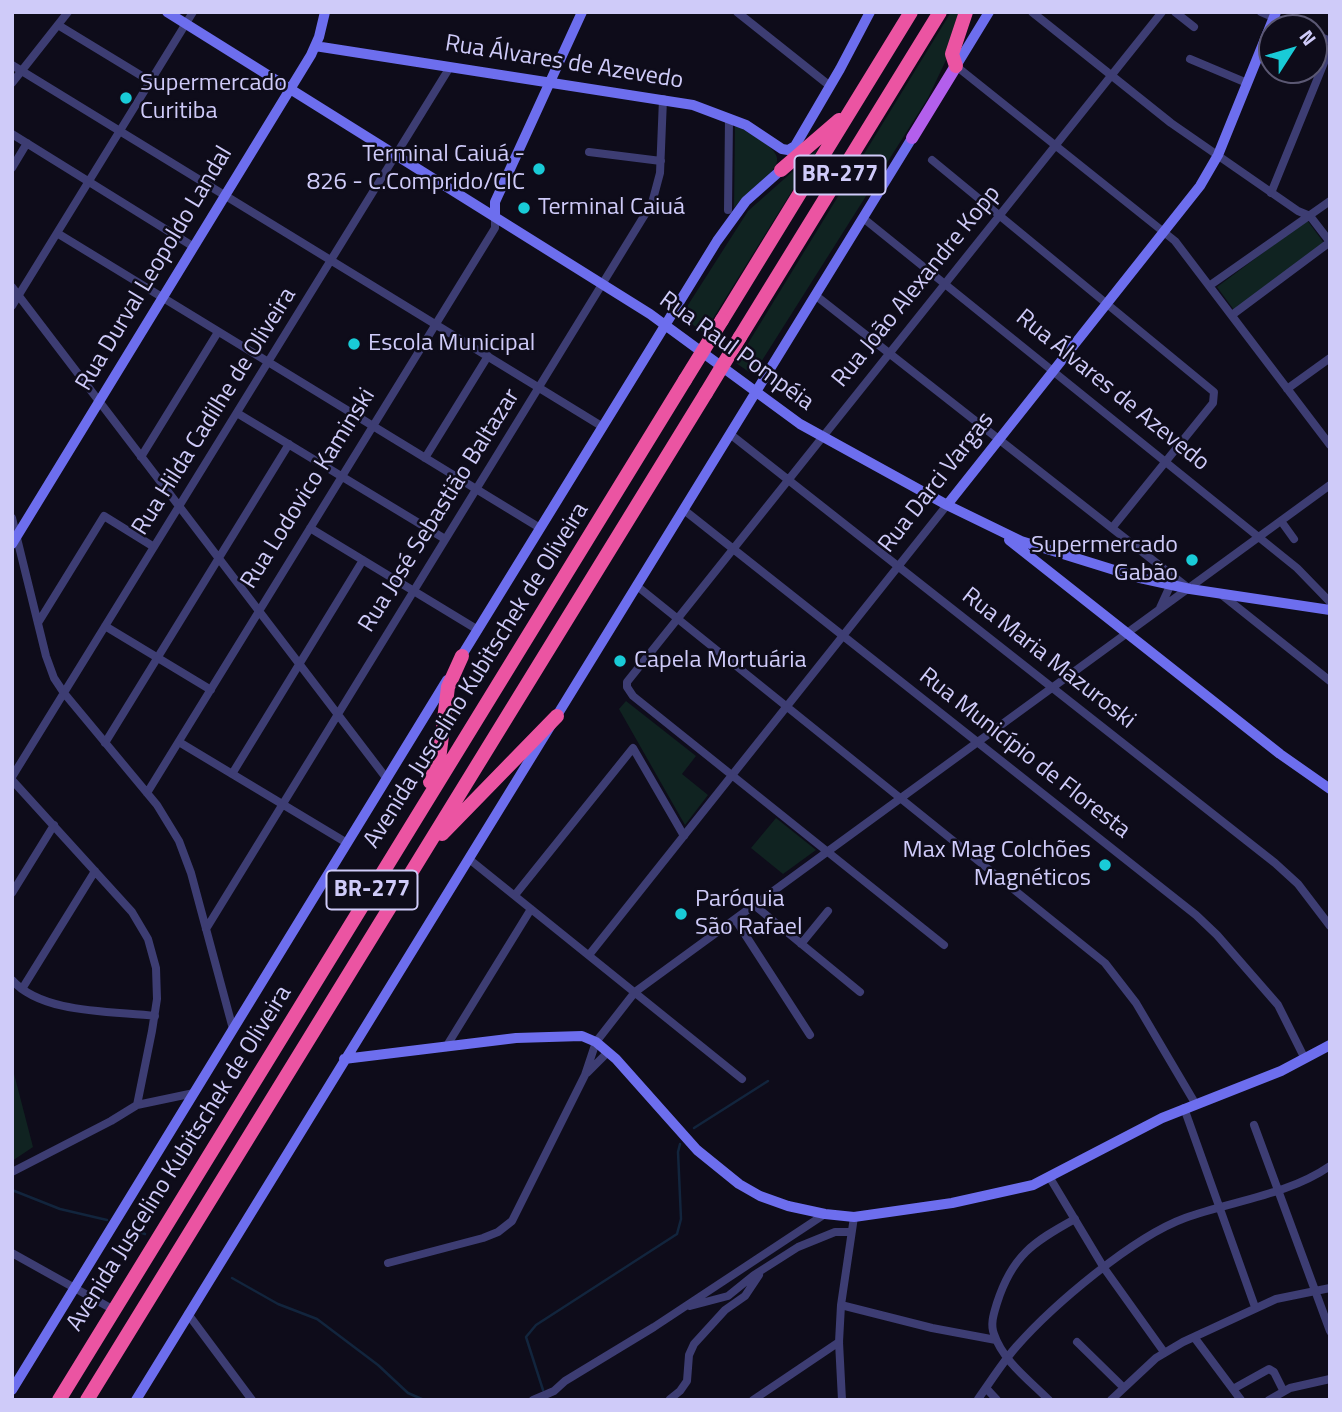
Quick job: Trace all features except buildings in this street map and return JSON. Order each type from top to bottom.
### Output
[{"type":"highway","name":"Avenida Juscelino Kubitschek de Oliveira","points":[[59,1400],[911,12]]},
{"type":"highway","name":"BR-277","points":[[87,1400],[940,12]]},
{"type":"highway","points":[[956,66],[952,54],[966,12]]},
{"type":"highway","points":[[782,170],[821,137],[857,101]]},
{"type":"highway","points":[[413,825],[439,760],[445,698],[462,656]]},
{"type":"highway","points":[[418,862],[557,716]]},
{"type":"main road","name":"Rua Raul Pompéia","points":[[167,12],[666,325],[791,419],[947,505],[998,531],[1044,549],[1170,586],[1330,610]]},
{"type":"main road","name":"Rua Durval Leopoldo Landal","points":[[15,540],[290,89],[315,46],[325,12]]},
{"type":"main road","name":"Rua Lodovico Kaminski","points":[[495,217],[495,202],[582,12]]},
{"type":"main road","points":[[830,86],[870,12]]},
{"type":"main road","points":[[136,1400],[989,12]]},
{"type":"main road","name":"Rua Álvares de Azevedo","points":[[315,46],[693,105],[729,118],[788,150],[796,146],[830,86]]},
{"type":"main road","name":"Rua Darci Vargas","points":[[947,505],[1200,186],[1217,155],[1258,56]]},
{"type":"main road","points":[[12,1390],[737,211],[754,192],[782,170]]},
{"type":"main road","points":[[998,531],[1280,754],[1330,789]]},
{"type":"main road","points":[[1030,558],[1033,550],[1044,549],[1056,576]]},
{"type":"main road","points":[[344,1059],[516,1038],[582,1036],[596,1042],[608,1052],[690,1143],[729,1178],[772,1200],[825,1214],[854,1217],[891,1213],[1033,1185],[1145,1125],[1281,1071],[1330,1045]]},
{"type":"street","points":[[12,83],[68,12]]},
{"type":"street","points":[[12,306],[193,12]]},
{"type":"street","points":[[737,12],[830,86]]},
{"type":"street","points":[[1032,12],[1171,123],[1271,193],[1310,216],[1330,242],[1232,315]]},
{"type":"street","name":"Rua João Alexandre Kopp","points":[[733,775],[633,696],[627,687],[629,678],[1162,12]]},
{"type":"street","points":[[1175,12],[1194,27]]},
{"type":"street","points":[[58,25],[150,81]]},
{"type":"street","points":[[1271,193],[1330,48]]},
{"type":"street","points":[[1190,59],[1247,83]]},
{"type":"street","points":[[12,65],[603,427]]},
{"type":"street","points":[[956,66],[1165,231],[1181,248],[1330,445]]},
{"type":"street","name":"Rua Hilda Cadilhe de Oliveira","points":[[12,778],[450,67]]},
{"type":"street","name":"Rua José Sebastião Baltazar","points":[[206,929],[652,204],[659,184],[663,99]]},
{"type":"street","points":[[727,210],[729,118]]},
{"type":"street","points":[[12,134],[194,247]]},
{"type":"street","points":[[12,168],[27,144]]},
{"type":"street","points":[[589,152],[661,161]]},
{"type":"street","points":[[932,160],[1212,389],[1215,395],[1213,403],[1112,528]]},
{"type":"street","points":[[1209,286],[1330,201]]},
{"type":"street","name":"Rua Lodovico Kaminski","points":[[147,793],[495,228],[495,217]]},
{"type":"street","name":"Rua Álvares de Azevedo","points":[[863,218],[1260,537],[1306,576],[1330,602]]},
{"type":"street","points":[[57,233],[540,528]]},
{"type":"street","points":[[12,287],[387,779]]},
{"type":"street","points":[[815,295],[1190,589]]},
{"type":"street","points":[[141,457],[218,332]]},
{"type":"street","points":[[425,458],[488,356]]},
{"type":"street","points":[[1287,389],[1330,358]]},
{"type":"street","points":[[237,413],[445,539]]},
{"type":"street","name":"Rua Maria Mazuroski","points":[[730,434],[1287,874],[1307,894],[1330,926]]},
{"type":"street","points":[[105,743],[289,444]]},
{"type":"street","points":[[388,1263],[483,1238],[505,1227],[523,1202],[585,1075],[596,1042],[635,992],[1330,485]]},
{"type":"street","name":"Rua Darci Vargas","points":[[589,956],[947,505]]},
{"type":"street","name":"Rua Município de Floresta","points":[[684,510],[1206,924],[1278,1005],[1305,1059]]},
{"type":"street","points":[[38,623],[104,516],[154,547]]},
{"type":"street","points":[[12,518],[15,540],[48,664],[64,693],[166,817],[180,841],[233,1029]]},
{"type":"street","points":[[1281,521],[1294,539]]},
{"type":"street","points":[[310,527],[478,630]]},
{"type":"street","points":[[232,774],[363,560]]},
{"type":"street","points":[[637,586],[1105,963],[1136,1003],[1195,1103]]},
{"type":"street","points":[[1160,608],[1170,586]]},
{"type":"street","points":[[1219,593],[1330,681]]},
{"type":"street","points":[[105,626],[211,690]]},
{"type":"street","points":[[179,742],[347,842]]},
{"type":"street","points":[[515,895],[633,748],[684,836]]},
{"type":"street","points":[[733,775],[944,945]]},
{"type":"street","points":[[12,778],[132,912],[148,939],[156,968],[155,1016],[137,1105]]},
{"type":"street","points":[[12,893],[54,825]]},
{"type":"street","points":[[469,859],[743,1079]]},
{"type":"street","points":[[22,989],[95,871]]},
{"type":"street","points":[[754,905],[860,992]]},
{"type":"street","points":[[446,1047],[531,908]]},
{"type":"street","points":[[801,944],[828,911]]},
{"type":"street","points":[[735,919],[810,1035]]},
{"type":"street","points":[[12,980],[36,998],[56,1004],[155,1016]]},
{"type":"street","points":[[585,1075],[608,1052]]},
{"type":"street","points":[[12,1172],[137,1105],[194,1093]]},
{"type":"street","points":[[1184,1108],[1255,1307]]},
{"type":"street","points":[[1254,1125],[1330,1331]]},
{"type":"street","points":[[978,1399],[1007,1358],[1033,1329],[1104,1268],[1136,1245],[1174,1223],[1302,1181],[1330,1166]]},
{"type":"street","points":[[1050,1178],[1104,1268],[1164,1352]]},
{"type":"street","points":[[534,1400],[554,1395],[565,1381],[825,1214]]},
{"type":"street","points":[[842,1400],[839,1342],[841,1305],[854,1217]]},
{"type":"street","points":[[1049,1400],[1007,1358],[992,1329],[993,1317],[1010,1270],[1045,1237],[1075,1219]]},
{"type":"street","points":[[684,1307],[729,1296],[798,1247],[835,1232],[851,1232]]},
{"type":"street","points":[[12,1253],[114,1310]]},
{"type":"street","points":[[670,1399],[687,1381],[689,1355],[694,1344],[725,1310],[745,1296],[760,1272]]},
{"type":"street","points":[[1111,1400],[1164,1352],[1195,1336],[1276,1299],[1330,1288]]},
{"type":"street","points":[[841,1305],[932,1328],[996,1340]]},
{"type":"street","points":[[188,1314],[252,1400]]},
{"type":"street","points":[[1195,1336],[1241,1400]]},
{"type":"street","points":[[752,1400],[766,1396],[839,1342]]},
{"type":"street","points":[[1077,1342],[1123,1387]]},
{"type":"street","points":[[1233,1389],[1269,1368],[1283,1390]]},
{"type":"street","points":[[1269,1400],[1283,1390],[1330,1379]]},
{"type":"street","points":[[986,1388],[997,1400]]},
{"type":"green space","points":[[951,12],[961,12],[947,58],[928,98],[756,370],[749,372],[736,363]]},
{"type":"green space","points":[[735,125],[771,148],[777,157],[776,165],[770,173],[734,208]]},
{"type":"green space","points":[[818,149],[704,333],[681,316],[748,211]]},
{"type":"green space","points":[[1307,220],[1324,243],[1234,310],[1217,287]]},
{"type":"green space","points":[[626,701],[696,756],[682,774],[708,795],[685,825],[619,709]]},
{"type":"green space","points":[[776,818],[816,850],[783,874],[751,848]]},
{"type":"green space","points":[[12,1066],[33,1147],[12,1161]]},
{"type":"waterway","points":[[694,1128],[768,1081]]},
{"type":"waterway","points":[[543,1390],[526,1337],[536,1325],[677,1234],[681,1219],[678,1152],[680,1144]]},
{"type":"waterway","points":[[12,1190],[60,1209],[107,1220]]},
{"type":"waterway","points":[[129,1228],[145,1234]]},
{"type":"waterway","points":[[232,1278],[278,1304],[317,1319],[378,1365],[408,1393],[424,1400]]},
{"type":"place","name":"Supermercado Curitiba","points":[[126,98]]},
{"type":"place","name":"Terminal Caiuá - 826 - C.Comprido/CIC","points":[[539,169]]},
{"type":"place","name":"Terminal Caiuá","points":[[524,208]]},
{"type":"place","name":"Escola Municipal","points":[[354,344]]},
{"type":"place","name":"Supermercado Gabão","points":[[1192,560]]},
{"type":"place","name":"Capela Mortuária","points":[[620,661]]},
{"type":"place","name":"Max Mag Colchões Magnéticos","points":[[1105,865]]},
{"type":"place","name":"Paróquia São Rafael","points":[[681,914]]}]
